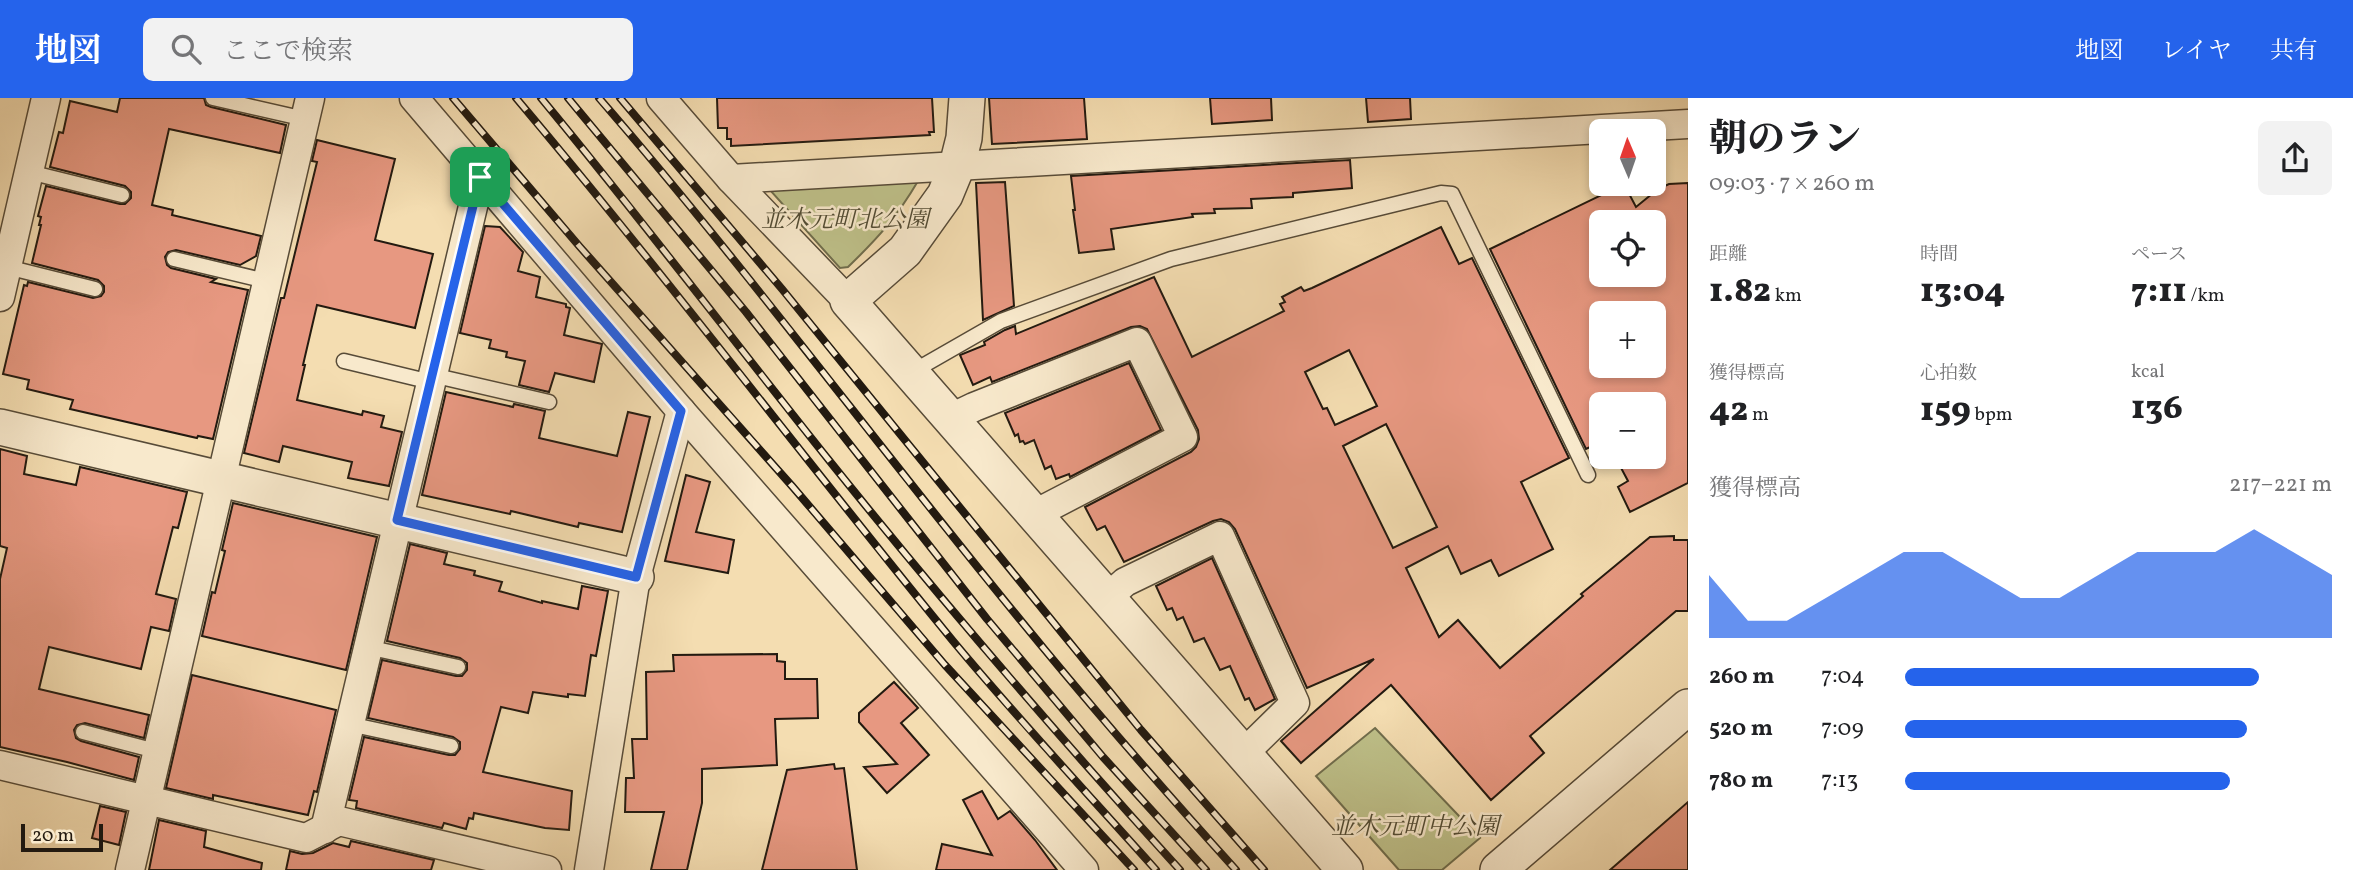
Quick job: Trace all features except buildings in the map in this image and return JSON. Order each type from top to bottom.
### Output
[{"type":"street","points":[[0,297],[46,98]]},
{"type":"street","points":[[414,98],[681,411],[1084,870]]},
{"type":"street","points":[[661,98],[731,179],[848,301],[1345,870]]},
{"type":"street","points":[[848,301],[905,251],[945,195],[957,166],[964,138],[967,98]]},
{"type":"street","points":[[130,870],[307,109]]},
{"type":"street","points":[[731,179],[1688,124]]},
{"type":"street","points":[[324,829],[480,177]]},
{"type":"street","points":[[951,418],[1137,342],[1183,438],[1035,514]]},
{"type":"street","points":[[589,870],[636,577],[681,411]]},
{"type":"street","points":[[0,427],[636,577]]},
{"type":"street","points":[[1107,598],[1125,582],[1220,536],[1295,704],[1243,754]]},
{"type":"street","points":[[1499,870],[1688,707]]},
{"type":"street","points":[[0,765],[306,838],[339,821],[547,870]]},
{"type":"lane","points":[[213,98],[307,109]]},
{"type":"lane","points":[[29,172],[122,195]]},
{"type":"lane","points":[[911,373],[1001,321],[1171,259],[1441,192],[1452,194],[1588,475]]},
{"type":"lane","points":[[174,259],[266,281]]},
{"type":"lane","points":[[7,267],[95,289]]},
{"type":"lane","points":[[344,361],[549,402]]},
{"type":"lane","points":[[367,647],[458,667]]},
{"type":"lane","points":[[349,724],[451,746]]},
{"type":"lane","points":[[83,733],[156,751]]},
{"type":"green space","name":"並木元町北公園","points":[[918,181],[878,237],[848,267],[840,268],[769,189]]},
{"type":"green space","name":"並木元町中公園","points":[[1375,728],[1480,838],[1442,870],[1399,870],[1316,776]]},
{"type":"railway","points":[[453,98],[945,665],[1134,870]]},
{"type":"railway","points":[[516,98],[953,641],[1156,870]]},
{"type":"railway","points":[[541,98],[828,459],[957,616],[1180,870]]},
{"type":"railway","points":[[568,98],[746,312],[987,619],[1103,757],[1206,870]]},
{"type":"railway","points":[[599,98],[713,234],[1045,650],[1236,870]]},
{"type":"railway","points":[[620,98],[782,289],[1141,730],[1264,870]]},
{"type":"route","points":[[480,177],[681,411],[636,577],[397,520],[480,177]]}]
